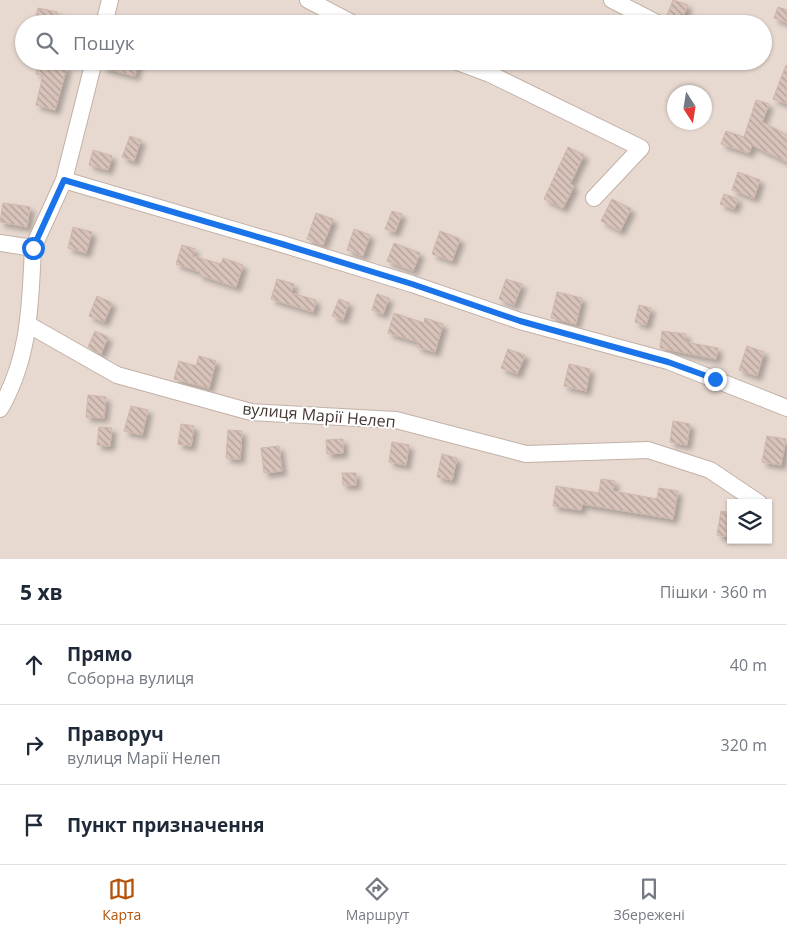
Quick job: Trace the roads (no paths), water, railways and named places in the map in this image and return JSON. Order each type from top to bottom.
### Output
[{"type":"street","points":[[106,15],[110,0]]},
{"type":"street","points":[[308,0],[337,15]]},
{"type":"street","points":[[612,0],[641,15]]},
{"type":"street","points":[[0,408],[13,386],[30,324],[33,248],[64,180],[92,70]]},
{"type":"street","points":[[479,70],[641,148],[594,198]]},
{"type":"street","points":[[64,180],[412,284],[520,321],[668,362],[787,408]]},
{"type":"street","points":[[0,243],[33,248]]},
{"type":"street","name":"вулиця Марії Нелеп","points":[[30,324],[117,375],[250,412],[396,420],[526,454],[648,450],[710,470],[754,499]]}]
